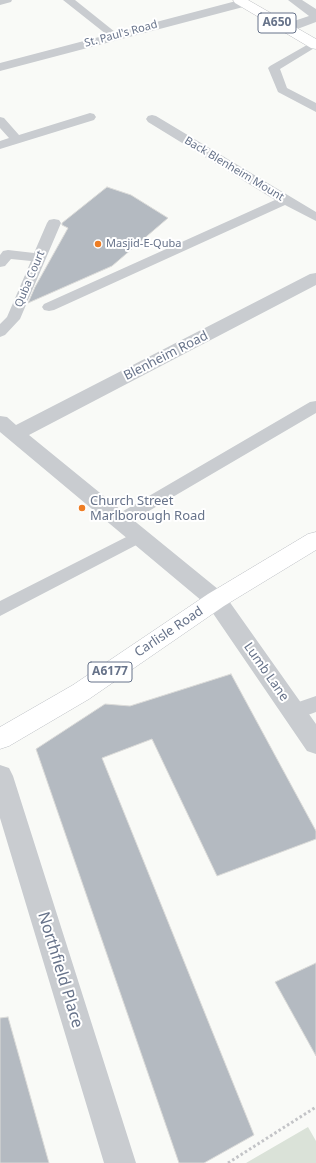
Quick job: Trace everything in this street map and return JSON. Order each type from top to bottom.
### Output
[{"type":"main road","name":"A650","points":[[241,1],[315,45]]},
{"type":"main road","name":"A6177","points":[[216,600],[316,540]]},
{"type":"main road","name":"Carlisle Road","points":[[0,739],[81,692],[216,600]]},
{"type":"street","points":[[294,0],[316,15]]},
{"type":"street","name":"St. Paul's Road","points":[[0,67],[241,1]]},
{"type":"street","points":[[287,28],[316,18]]},
{"type":"street","name":"Blenheim Road","points":[[8,428],[316,278]]},
{"type":"street","name":"Lumb Lane","points":[[8,428],[216,600],[316,744]]},
{"type":"street","name":"Northfield Place","points":[[0,776],[120,1163]]},
{"type":"lane","points":[[0,2],[7,0]]},
{"type":"lane","points":[[68,0],[116,36]]},
{"type":"lane","points":[[315,45],[274,68],[282,90],[316,108]]},
{"type":"lane","points":[[0,145],[90,116]]},
{"type":"lane","name":"Back Blenheim Mount","points":[[152,119],[285,200],[316,217]]},
{"type":"lane","points":[[0,121],[17,140]]},
{"type":"lane","points":[[49,307],[285,200]]},
{"type":"lane","name":"Quba Court","points":[[0,332],[13,319],[54,223]]},
{"type":"lane","points":[[0,263],[8,254],[39,258]]},
{"type":"lane","points":[[119,521],[316,406]]},
{"type":"lane","points":[[0,609],[140,536]]},
{"type":"lane","points":[[294,712],[316,704]]},
{"type":"path","points":[[228,1163],[316,1107]]},
{"type":"shaded area","points":[[308,1127],[316,1141],[316,1163],[246,1163]]},
{"type":"building","name":"Masjid-E-Quba","points":[[107,187],[131,195],[168,218],[112,266],[28,303],[35,287],[68,228],[62,225],[62,223]]},
{"type":"building","points":[[231,674],[316,831],[316,839],[217,876],[152,739],[102,758],[254,1135],[204,1163],[179,1163],[36,749],[105,704],[130,706]]},
{"type":"building","points":[[316,963],[316,1056],[275,982]]},
{"type":"building","points":[[8,1017],[49,1163],[0,1163],[0,1018]]},
{"type":"place","name":"Masjid-E-Quba","points":[[98,244]]},
{"type":"place","name":"Church Street Marlborough Road","points":[[82,508]]}]
